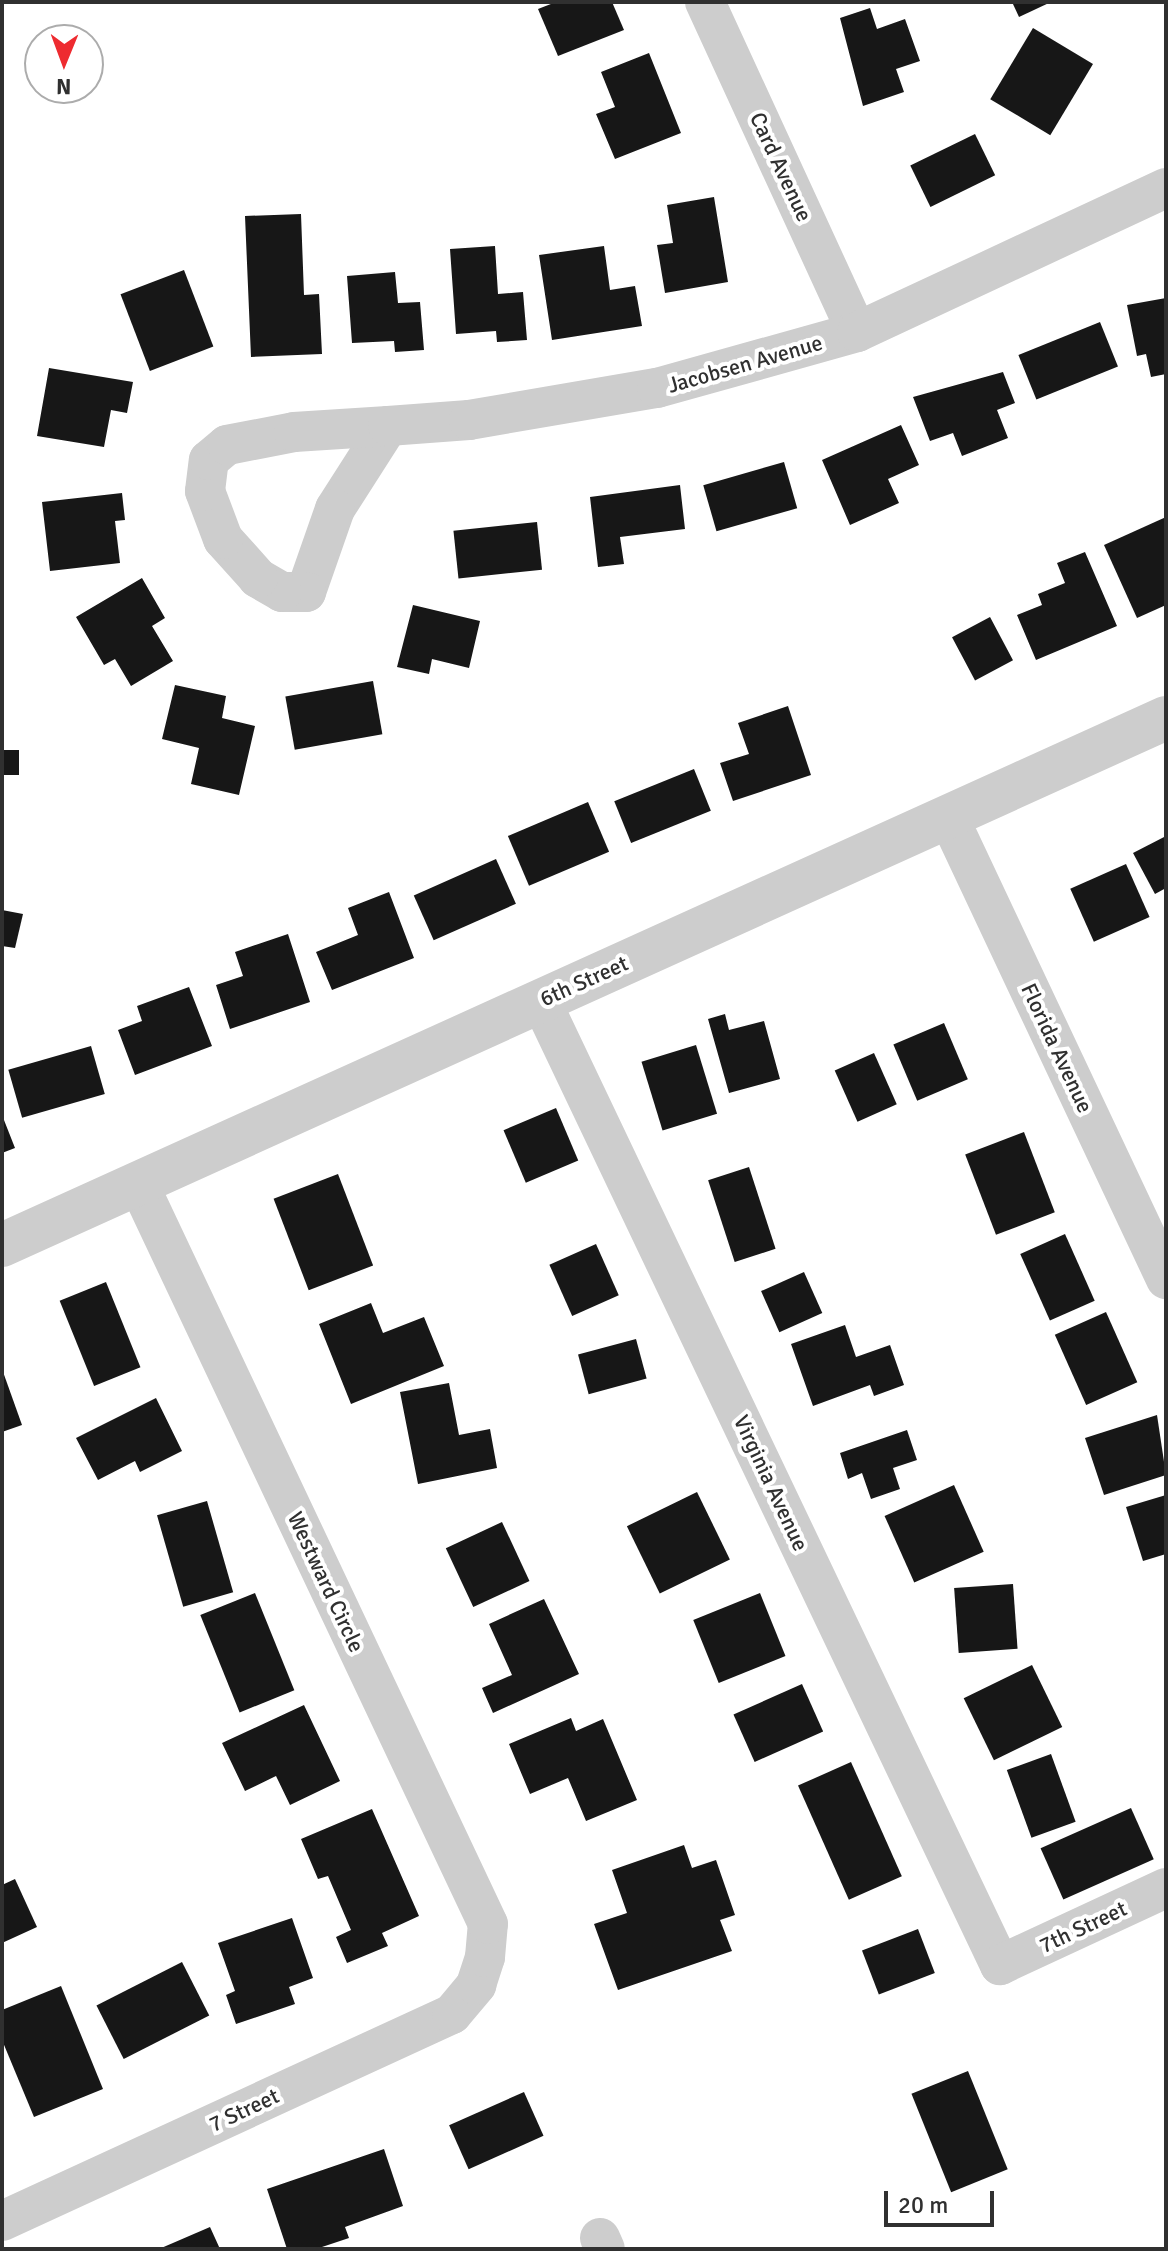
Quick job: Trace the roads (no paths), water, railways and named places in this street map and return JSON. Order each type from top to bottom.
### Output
[{"type":"street","name":"Card Avenue","points":[[705,2],[857,332]]},
{"type":"street","name":"Jacobsen Avenue","points":[[388,426],[335,509],[306,592],[282,592],[258,578],[223,539],[205,491],[209,460],[227,445],[294,432],[469,420],[657,388],[857,332],[1166,188]]},
{"type":"street","name":"6th Street","points":[[2,1245],[1166,718]]},
{"type":"street","name":"Florida Avenue","points":[[948,816],[1166,1279]]},
{"type":"street","name":"Virginia Avenue","points":[[541,1001],[1000,1965]]},
{"type":"street","name":"Westward Circle","points":[[138,1183],[488,1924],[476,1985]]},
{"type":"street","name":"7th Street","points":[[1000,1965],[1166,1888]]},
{"type":"street","name":"7 Street","points":[[2,2221],[452,2014],[476,1985]]}]
